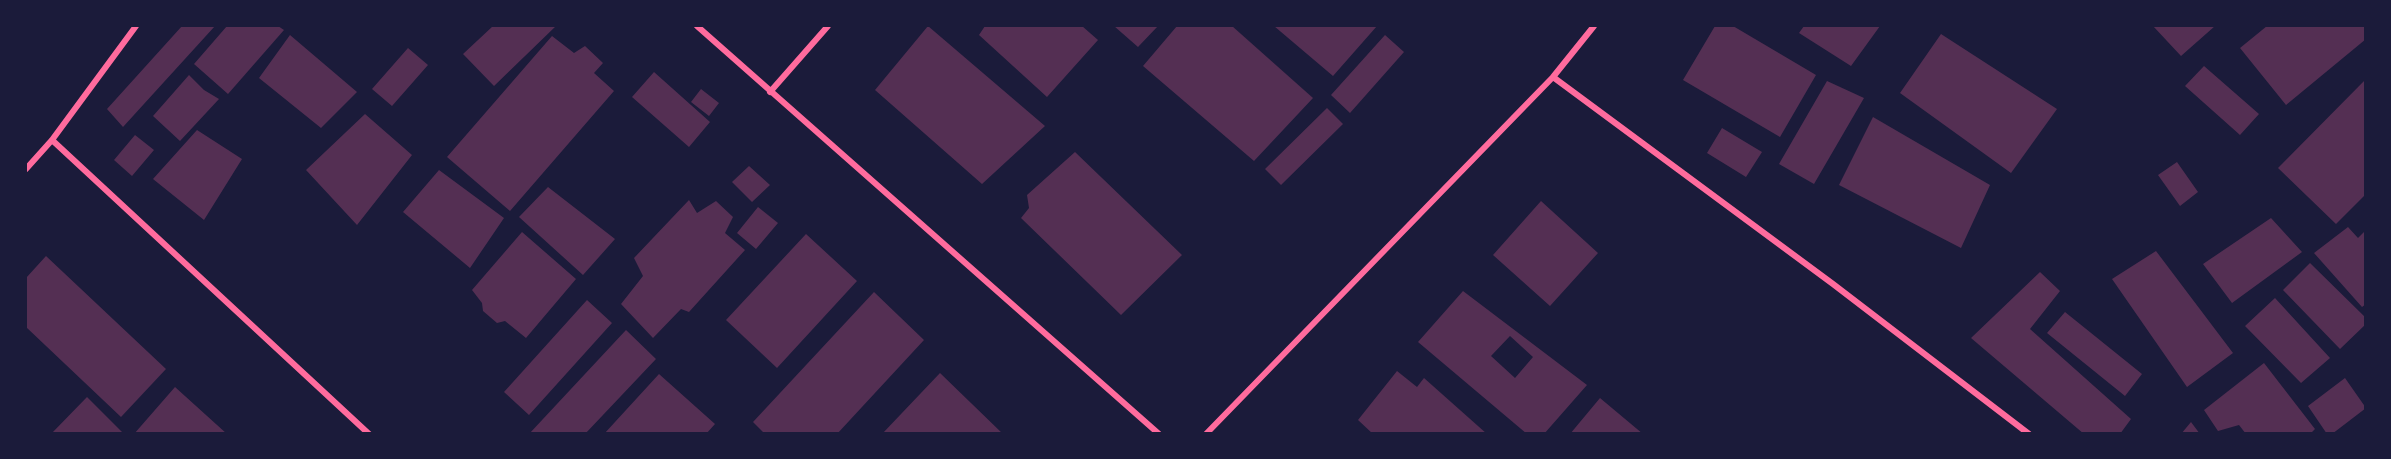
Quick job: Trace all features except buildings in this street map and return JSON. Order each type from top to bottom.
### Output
[{"type":"street","points":[[26,169],[52,140],[136,26]]},
{"type":"street","points":[[697,26],[1159,434]]},
{"type":"street","points":[[770,92],[828,26]]},
{"type":"street","points":[[1206,434],[1553,77],[1594,26]]},
{"type":"street","points":[[1553,77],[2029,434]]},
{"type":"street","points":[[52,140],[369,434]]}]
